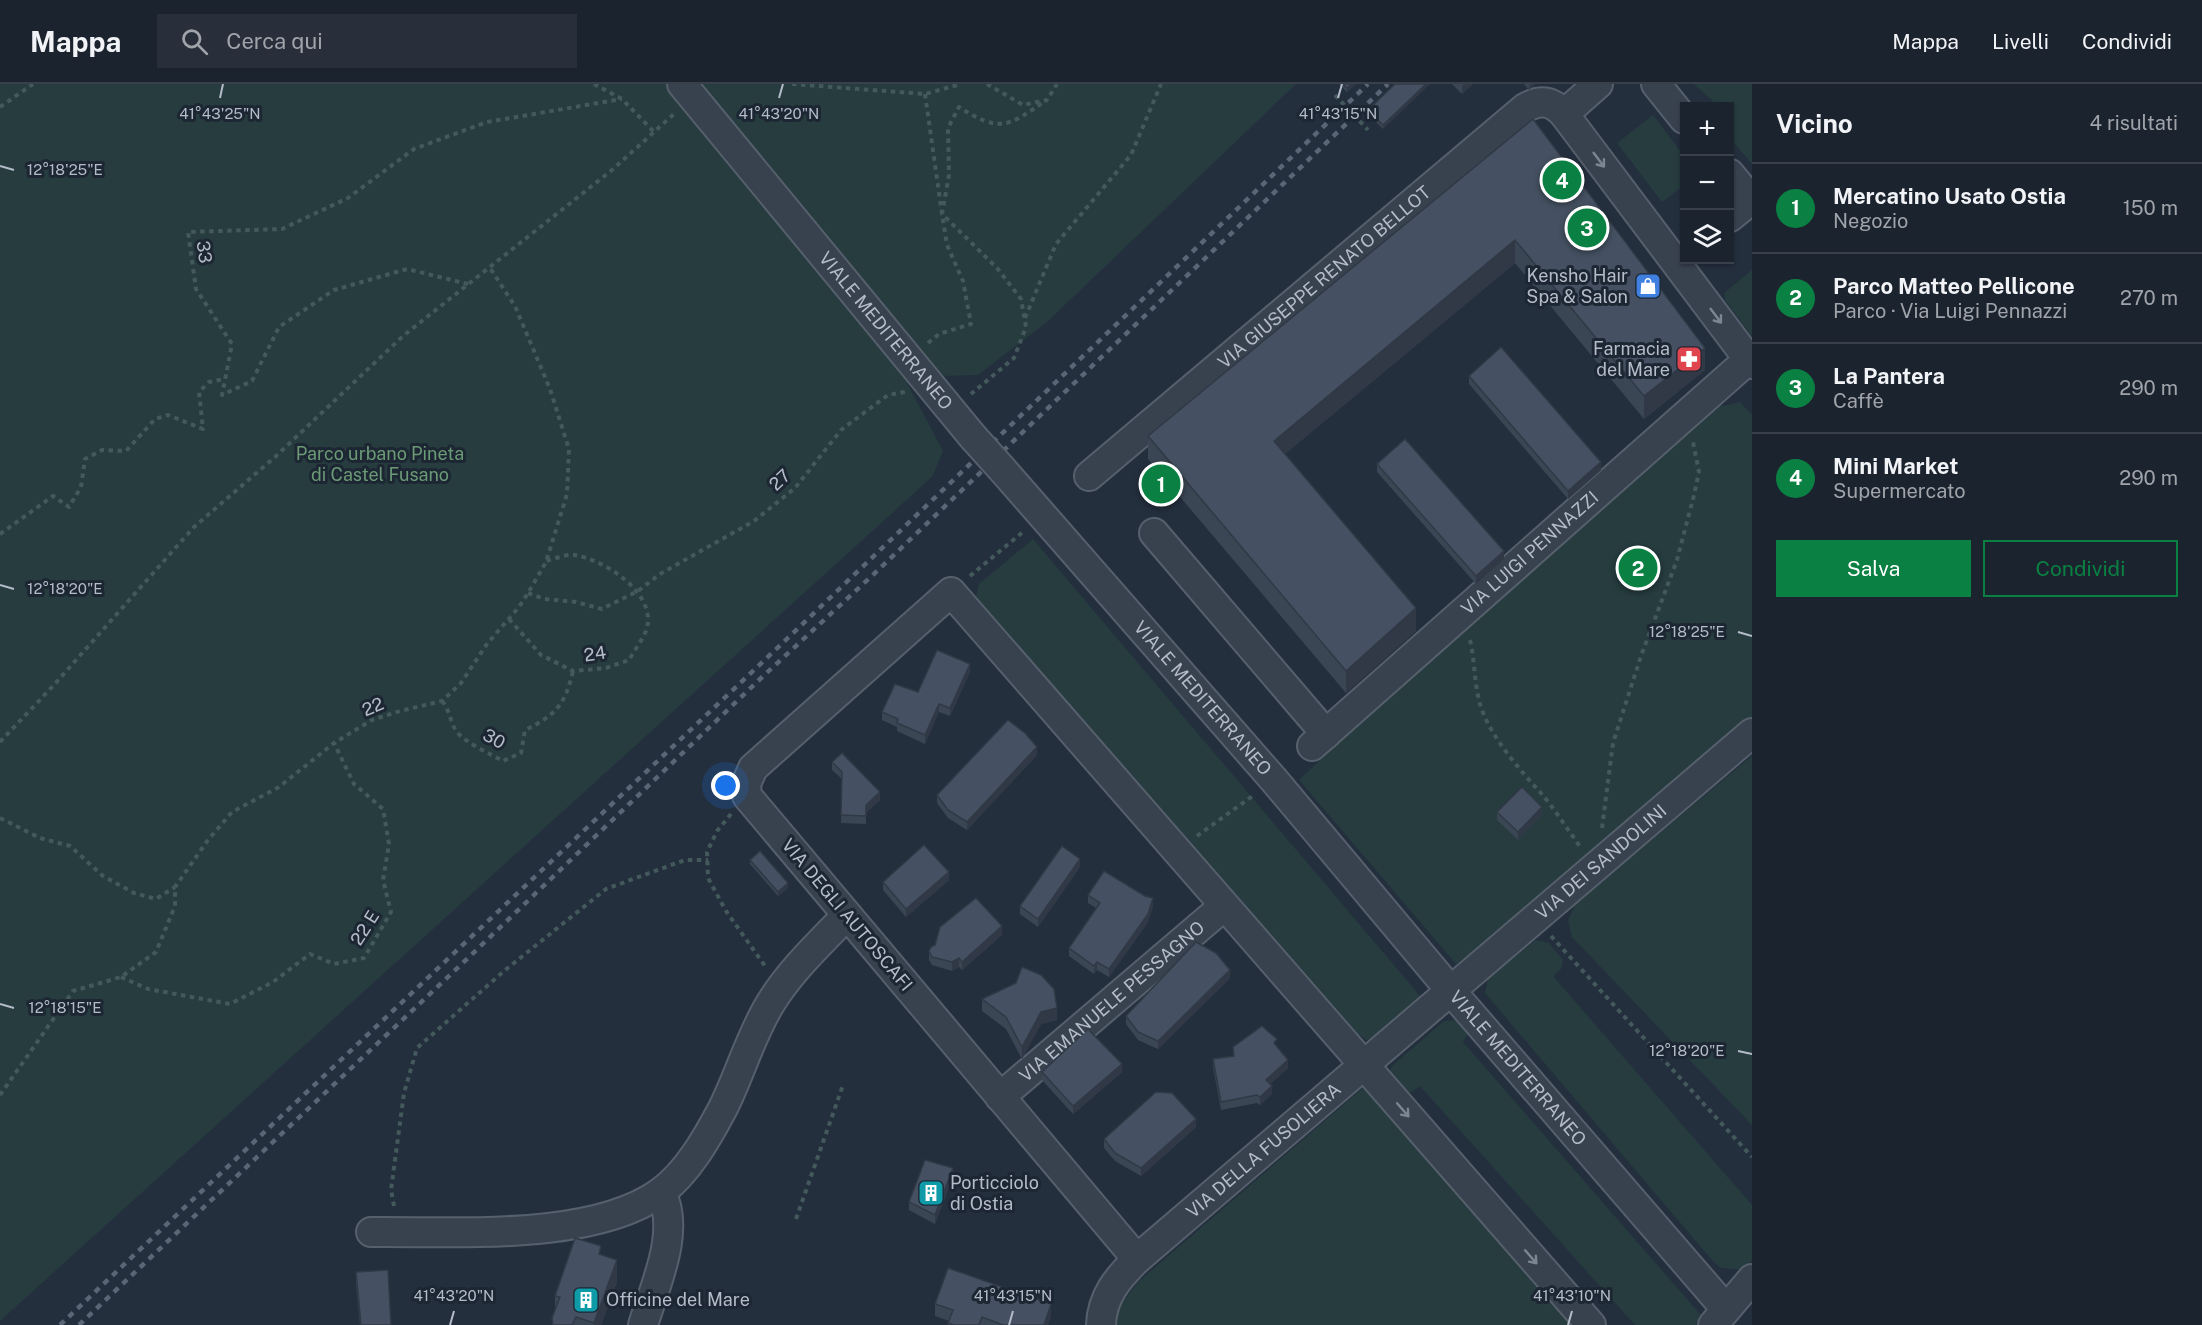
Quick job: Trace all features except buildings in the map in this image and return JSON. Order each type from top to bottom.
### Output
[{"type":"street","points":[[1598,84],[1564,114],[1679,257],[1750,362]]},
{"type":"street","points":[[1656,84],[1680,114]]},
{"type":"street","name":"VIALE MEDITERRANEO","points":[[687,90],[973,437],[1274,780],[1720,1317]]},
{"type":"street","name":"VIA GIUSEPPE RENATO BELLOT","points":[[1089,476],[1525,108],[1538,102],[1545,102],[1556,106],[1564,114]]},
{"type":"street","points":[[1734,183],[1744,206]]},
{"type":"street","name":"VIA LUIGI PENNAZZI","points":[[1154,533],[1319,740],[1687,414],[1750,362]]},
{"type":"street","points":[[747,796],[746,784],[753,768],[951,592],[1591,1325]]},
{"type":"street","name":"VIA DEI SANDOLINI","points":[[1451,991],[1752,733]]},
{"type":"street","name":"VIA DEGLI AUTOSCAFI","points":[[747,796],[1137,1259]]},
{"type":"street","name":"VIA EMANUELE PESSAGNO","points":[[1000,1097],[1224,906]]},
{"type":"street","points":[[371,1232],[533,1230],[612,1216],[633,1208],[661,1192],[681,1173],[703,1142],[723,1107],[764,1014],[790,976],[848,915]]},
{"type":"street","name":"VIA DELLA FUSOLIERA","points":[[1101,1325],[1107,1297],[1115,1282],[1137,1259],[1451,991]]},
{"type":"street","points":[[643,1325],[669,1234],[668,1212],[661,1192]]},
{"type":"street","points":[[1720,1317],[1752,1279]]},
{"type":"path","points":[[0,108],[33,84]]},
{"type":"path","points":[[594,84],[622,99],[654,132]]},
{"type":"path","points":[[792,84],[925,94],[961,84]]},
{"type":"path","points":[[987,84],[1023,105],[1047,99]]},
{"type":"path","points":[[942,214],[949,176],[948,128],[959,107],[990,124],[1014,122],[1047,99],[1057,84]]},
{"type":"path","points":[[1024,318],[1056,244],[1131,155],[1161,84]]},
{"type":"path","points":[[0,742],[53,686],[194,527],[275,457],[403,336],[612,170],[654,132],[687,90]]},
{"type":"path","points":[[909,359],[939,334],[971,324],[963,281],[947,244],[925,94]]},
{"type":"path","points":[[1335,95],[1368,130]]},
{"type":"path","name":"33","points":[[225,379],[232,344],[196,289],[188,232],[282,229],[348,198],[414,149],[487,122],[622,99]]},
{"type":"path","points":[[942,214],[1003,275],[1021,298],[1026,327],[1014,358],[952,410]]},
{"type":"path","points":[[442,701],[461,683],[487,644],[528,593],[546,562],[567,494],[569,449],[550,389],[515,306],[489,268]]},
{"type":"path","points":[[0,534],[53,496],[69,507],[81,487],[85,459],[102,450],[126,451],[155,418],[168,415],[203,429],[199,392],[209,382],[225,379],[222,395],[252,381],[279,327],[334,290],[407,269],[469,284]]},
{"type":"path","name":"27","points":[[528,593],[544,599],[576,602],[602,609],[638,591],[660,574],[754,521],[795,488],[842,430],[888,395],[933,387]]},
{"type":"path","points":[[1597,867],[1612,743],[1677,560],[1699,472],[1687,414]]},
{"type":"path","points":[[975,571],[1018,536]]},
{"type":"path","points":[[546,562],[573,555],[611,568],[638,591]]},
{"type":"path","name":"24","points":[[509,619],[541,655],[573,671],[606,668],[629,660],[647,627],[646,611],[638,591]]},
{"type":"path","points":[[1462,613],[1471,643],[1481,706],[1497,738],[1525,778],[1541,793],[1597,867]]},
{"type":"path","name":"30","points":[[442,701],[447,707],[457,732],[503,761],[521,753],[525,730],[547,720],[567,695],[573,671]]},
{"type":"path","name":"22","points":[[0,1095],[73,991],[122,977],[156,952],[175,906],[176,887],[208,840],[232,812],[279,787],[334,743],[372,720],[442,701]]},
{"type":"path","name":"22 E","points":[[122,977],[148,989],[230,1004],[273,981],[310,954],[334,964],[364,958],[391,912],[383,880],[389,844],[383,809],[354,784],[334,743]]},
{"type":"path","points":[[1177,852],[1274,780]]},
{"type":"path","points":[[747,796],[717,831],[707,852],[708,878],[732,920],[765,966],[776,975],[790,976]]},
{"type":"path","points":[[0,818],[40,838],[70,846],[103,876],[134,893],[156,899],[176,887]]},
{"type":"path","points":[[405,1231],[395,1213],[391,1190],[404,1093],[417,1048],[504,971],[606,889],[685,860],[708,860]]},
{"type":"path","points":[[1536,920],[1752,1157]]},
{"type":"path","points":[[796,1219],[843,1084]]},
{"type":"green space","name":"Parco urbano Pineta di Castel Fusano","points":[[0,84],[1296,84],[1047,322],[978,375],[904,377],[943,451],[932,477],[0,1321]]},
{"type":"green space","points":[[1694,84],[1752,84],[1752,164],[1734,143],[1734,102],[1714,102]]},
{"type":"green space","points":[[1653,115],[1680,151],[1680,188],[1662,202],[1617,143]]},
{"type":"green space","points":[[1752,270],[1751,335],[1725,300],[1725,292]]},
{"type":"green space","points":[[1740,402],[1752,415],[1752,721],[1597,867],[1456,964],[1299,780],[1687,414]]},
{"type":"green space","points":[[1033,539],[1421,997],[1372,1039],[1366,1040],[1358,1034],[976,597],[979,584]]},
{"type":"green space","points":[[1752,756],[1752,1125],[1572,937],[1568,920],[1576,903]]},
{"type":"green space","points":[[1536,940],[1549,943],[1563,960],[1561,969],[1553,976],[1752,1205],[1752,1260],[1744,1270],[1721,1268],[1711,1259],[1485,993],[1488,978]]},
{"type":"green space","points":[[1457,1020],[1469,1032],[1463,1042],[1700,1314],[1696,1325],[1635,1325],[1420,1086],[1410,1093],[1403,1089],[1389,1072],[1392,1066],[1444,1021]]},
{"type":"green space","points":[[1365,1086],[1574,1325],[1114,1325],[1120,1306],[1138,1282]]},
{"type":"railway","points":[[60,1325],[790,636],[1368,84]]},
{"type":"railway","points":[[79,1325],[759,680],[875,573],[1388,84]]},
{"type":"place","name":"Mini Market","points":[[1562,180]]},
{"type":"place","name":"La Pantera","points":[[1587,228]]},
{"type":"place","name":"Kensho Hair Spa & Salon","points":[[1648,286]]},
{"type":"place","name":"Farmacia del Mare","points":[[1689,359]]},
{"type":"place","name":"Mercatino Usato Ostia","points":[[1161,484]]},
{"type":"place","name":"Parco Matteo Pellicone","points":[[1638,568]]},
{"type":"place","name":"Porticciolo di Ostia","points":[[931,1193]]},
{"type":"place","name":"Officine del Mare","points":[[586,1300]]}]
